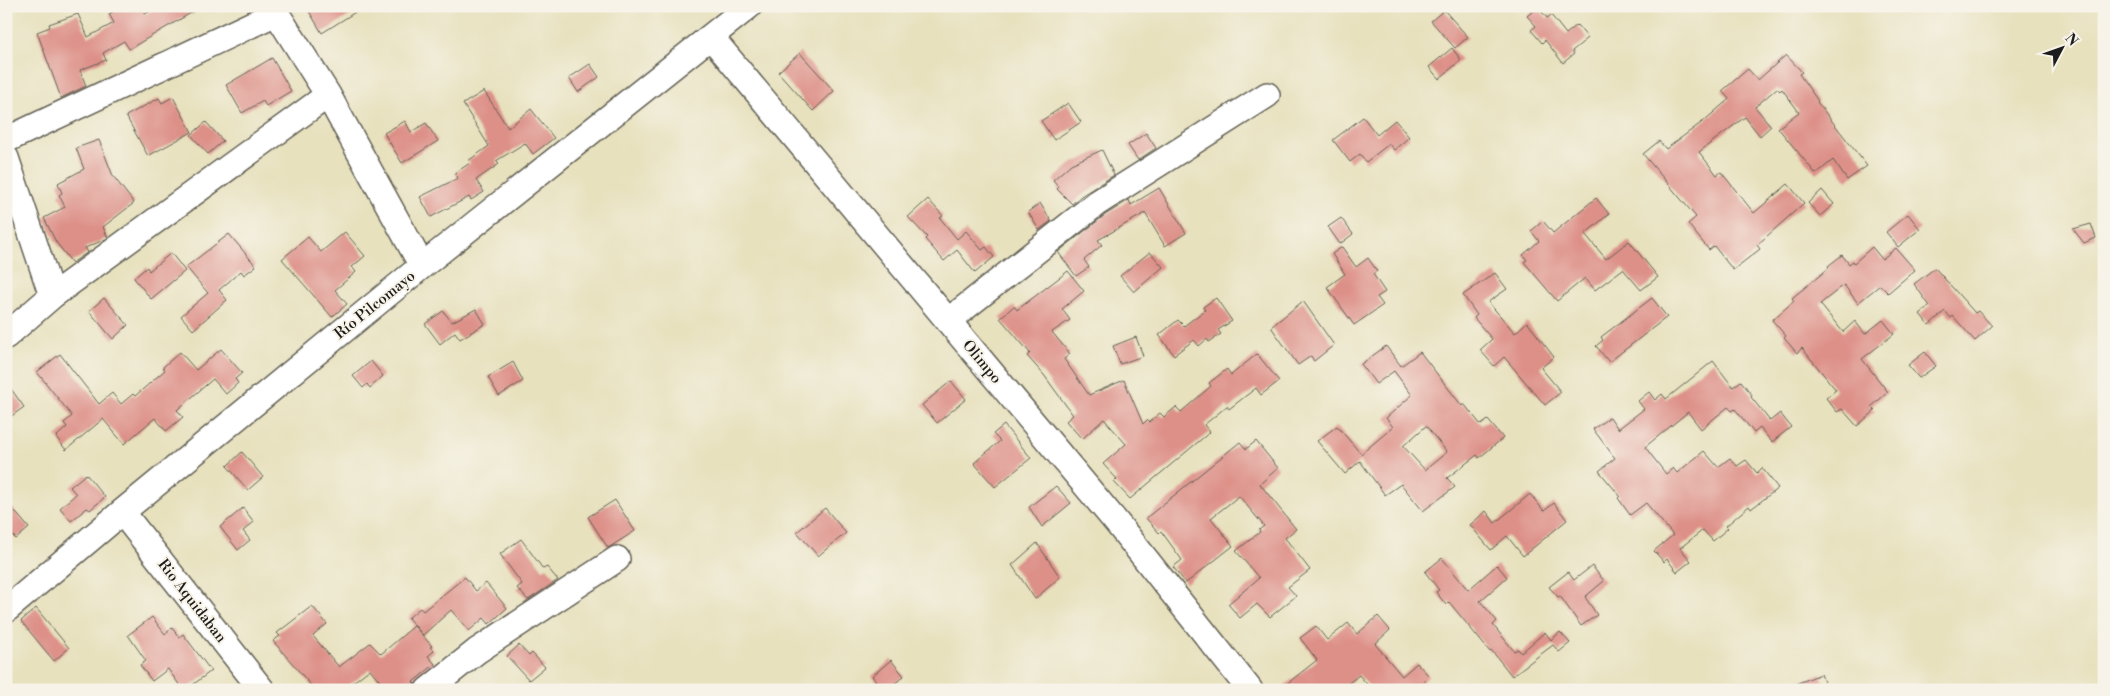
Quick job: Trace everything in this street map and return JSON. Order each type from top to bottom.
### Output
[{"type":"street","name":"Río Pilcomayo","points":[[6,610],[122,512],[422,266],[749,6]]},
{"type":"street","points":[[6,140],[274,10],[328,94],[422,266]]},
{"type":"street","name":"Olimpo","points":[[711,37],[1117,523],[1250,690]]},
{"type":"street","points":[[6,336],[52,296],[328,94]]},
{"type":"street","points":[[948,321],[1097,203],[1267,95]]},
{"type":"street","points":[[6,158],[52,296]]},
{"type":"street","name":"Rio Aquidaban","points":[[122,512],[262,690]]},
{"type":"street","points":[[428,690],[477,651],[617,559]]},
{"type":"building","points":[[122,6],[140,6],[145,14],[159,6],[203,6],[129,49],[124,41],[103,53],[106,60],[80,70],[86,86],[61,98],[37,32],[50,27],[49,24],[78,14],[88,37],[114,23],[109,14]]},
{"type":"building","points":[[306,6],[365,6],[322,33]]},
{"type":"building","points":[[1538,7],[1547,18],[1551,15],[1566,34],[1577,25],[1588,38],[1572,51],[1574,54],[1563,63],[1545,40],[1542,43],[1531,30],[1536,26],[1527,16]]},
{"type":"building","points":[[1444,10],[1468,37],[1455,48],[1431,21]]},
{"type":"building","points":[[1452,48],[1461,60],[1439,79],[1429,67]]},
{"type":"building","points":[[800,53],[834,91],[813,111],[778,72]]},
{"type":"building","points":[[1786,55],[1802,72],[1799,74],[1817,102],[1867,166],[1847,180],[1833,160],[1816,174],[1778,128],[1799,112],[1782,89],[1780,91],[1777,88],[1755,107],[1771,126],[1760,136],[1745,117],[1699,152],[1717,175],[1721,172],[1754,213],[1788,184],[1804,203],[1757,245],[1760,249],[1733,270],[1714,246],[1709,250],[1688,224],[1696,217],[1643,154],[1659,141],[1666,149],[1705,120],[1729,99],[1722,91],[1748,69],[1758,80]]},
{"type":"building","points":[[272,58],[291,91],[266,106],[263,101],[242,113],[226,85]]},
{"type":"building","points":[[590,64],[599,77],[578,92],[569,78]]},
{"type":"building","points":[[484,91],[508,128],[531,109],[554,138],[533,154],[525,143],[496,161],[499,164],[476,180],[484,192],[471,200],[469,197],[431,217],[420,197],[458,178],[455,173],[489,146],[463,104]]},
{"type":"building","points":[[173,97],[192,132],[148,156],[126,116],[159,98],[162,103]]},
{"type":"building","points":[[1068,103],[1081,122],[1054,140],[1041,121]]},
{"type":"building","points":[[1363,117],[1377,135],[1395,120],[1409,137],[1394,150],[1389,144],[1366,162],[1360,154],[1350,162],[1333,140]]},
{"type":"building","points":[[405,121],[411,132],[426,123],[438,141],[402,163],[384,133]]},
{"type":"building","points":[[206,122],[223,141],[208,154],[191,135]]},
{"type":"building","points":[[1146,133],[1156,148],[1138,160],[1128,145]]},
{"type":"building","points":[[99,140],[113,176],[134,203],[103,227],[108,238],[85,248],[88,252],[72,263],[56,242],[44,218],[65,207],[59,195],[62,193],[58,183],[84,169],[76,148]]},
{"type":"building","points":[[1102,150],[1114,175],[1072,204],[1057,189],[1059,187],[1053,180],[1071,164]]},
{"type":"building","points":[[1159,188],[1186,233],[1165,246],[1145,213],[1098,240],[1102,245],[1084,260],[1089,267],[1076,276],[1058,252],[1105,215],[1129,200],[1131,205]]},
{"type":"building","points":[[1822,190],[1834,204],[1820,216],[1808,203]]},
{"type":"building","points":[[1596,198],[1609,214],[1585,234],[1606,259],[1629,241],[1658,277],[1641,290],[1623,269],[1595,290],[1585,278],[1557,301],[1524,262],[1527,260],[1523,255],[1539,241],[1531,231],[1543,221],[1553,233]]},
{"type":"building","points":[[928,199],[943,216],[940,218],[957,239],[966,231],[982,250],[986,247],[994,257],[975,273],[957,250],[944,261],[925,239],[927,237],[908,217]]},
{"type":"building","points":[[1040,203],[1051,221],[1039,230],[1028,212]]},
{"type":"building","points":[[1908,214],[1920,229],[1898,247],[1886,232]]},
{"type":"building","points":[[1341,218],[1353,234],[1340,244],[1328,227]]},
{"type":"building","points":[[2091,224],[2096,238],[2084,243],[2073,229]]},
{"type":"building","points":[[345,232],[365,256],[352,267],[356,272],[335,290],[347,304],[332,317],[282,259],[308,237],[321,252]]},
{"type":"building","points":[[229,234],[256,266],[244,275],[241,271],[219,290],[227,300],[193,330],[181,316],[208,293],[186,267]]},
{"type":"building","points":[[1342,247],[1356,267],[1368,258],[1377,271],[1373,274],[1385,292],[1377,297],[1383,305],[1354,325],[1327,287],[1345,274],[1332,254]]},
{"type":"building","points":[[1872,247],[1882,259],[1896,248],[1915,270],[1888,293],[1880,285],[1858,303],[1844,285],[1820,304],[1843,332],[1855,321],[1865,334],[1883,320],[1894,334],[1862,359],[1888,392],[1871,407],[1875,411],[1857,426],[1842,409],[1837,412],[1826,398],[1836,390],[1802,348],[1797,353],[1772,320],[1794,301],[1792,298],[1842,255],[1849,264],[1853,261],[1854,263]]},
{"type":"building","points":[[1150,252],[1163,267],[1134,292],[1120,276]]},
{"type":"building","points":[[171,253],[185,271],[151,299],[134,278],[147,267],[149,271]]},
{"type":"building","points":[[1935,268],[1975,313],[1978,311],[1992,326],[1975,341],[1953,316],[1951,318],[1945,311],[1929,325],[1920,314],[1930,306],[1914,284]]},
{"type":"building","points":[[1068,271],[1084,291],[1062,309],[1070,320],[1052,332],[1070,354],[1064,359],[1089,395],[1124,380],[1143,424],[1147,420],[1149,422],[1160,413],[1164,417],[1176,407],[1181,412],[1211,386],[1209,383],[1227,369],[1231,375],[1257,354],[1279,381],[1261,395],[1256,388],[1229,409],[1227,406],[1204,425],[1210,432],[1130,499],[1114,482],[1117,479],[1103,464],[1126,444],[1104,419],[1082,439],[1066,421],[1073,415],[1044,375],[1027,356],[1030,353],[1000,318],[1014,306],[1017,310]]},
{"type":"building","points":[[1495,273],[1507,289],[1488,302],[1515,333],[1527,322],[1554,357],[1541,368],[1561,392],[1545,405],[1504,357],[1494,366],[1480,350],[1492,339],[1474,318],[1477,315],[1463,295]]},
{"type":"building","points":[[104,298],[128,325],[113,339],[89,311]]},
{"type":"building","points":[[1216,298],[1232,321],[1218,330],[1221,334],[1209,342],[1207,339],[1199,346],[1194,340],[1174,355],[1159,335],[1178,320],[1184,326],[1205,310],[1203,307]]},
{"type":"building","points":[[1652,298],[1667,317],[1609,362],[1596,346],[1603,340],[1601,337]]},
{"type":"building","points":[[1303,301],[1334,345],[1314,361],[1311,356],[1298,365],[1271,327]]},
{"type":"building","points":[[476,309],[485,324],[460,339],[455,332],[440,344],[425,324],[443,311],[452,322]]},
{"type":"building","points":[[1136,337],[1143,356],[1120,364],[1113,346]]},
{"type":"building","points":[[1386,346],[1401,366],[1420,352],[1462,406],[1464,404],[1481,425],[1488,420],[1503,438],[1479,458],[1477,455],[1447,478],[1455,487],[1423,511],[1401,484],[1385,495],[1360,461],[1345,474],[1317,441],[1337,426],[1361,454],[1393,427],[1386,418],[1412,395],[1394,371],[1376,384],[1361,364]],"holes":[[[1426,426],[1447,452],[1425,470],[1403,446]]]},
{"type":"building","points":[[221,349],[242,373],[235,379],[238,383],[226,394],[213,379],[177,410],[183,417],[166,431],[155,418],[124,444],[103,419],[66,450],[56,437],[67,427],[64,423],[72,416],[37,372],[60,354],[99,404],[112,393],[121,404],[133,394],[135,396],[165,370],[163,367],[180,352],[196,370]]},
{"type":"building","points":[[1925,352],[1936,366],[1919,378],[1908,365]]},
{"type":"building","points":[[371,361],[383,376],[370,388],[367,384],[363,388],[353,376]]},
{"type":"building","points":[[1713,361],[1733,387],[1741,381],[1770,421],[1780,413],[1791,427],[1772,442],[1760,428],[1754,433],[1735,409],[1732,411],[1728,407],[1701,429],[1688,412],[1645,447],[1666,474],[1673,468],[1677,473],[1704,451],[1718,467],[1730,458],[1737,466],[1746,460],[1757,473],[1762,468],[1778,488],[1751,509],[1749,506],[1726,526],[1728,528],[1713,541],[1703,530],[1680,548],[1691,561],[1677,572],[1667,559],[1664,562],[1654,551],[1673,535],[1646,503],[1630,515],[1618,498],[1620,496],[1599,471],[1615,458],[1593,429],[1610,417],[1618,429],[1644,409],[1638,401],[1649,392],[1655,400],[1662,394],[1666,399]]},
{"type":"building","points":[[513,362],[523,381],[499,396],[488,377]]},
{"type":"building","points":[[951,381],[966,399],[937,423],[922,405]]},
{"type":"building","points":[[6,382],[24,407],[6,420]]},
{"type":"building","points":[[1004,425],[1031,458],[995,487],[974,463],[1000,441],[993,434]]},
{"type":"building","points":[[1256,441],[1278,468],[1260,484],[1296,529],[1285,538],[1310,570],[1288,587],[1296,596],[1270,617],[1257,604],[1240,618],[1228,604],[1259,578],[1236,551],[1260,532],[1259,530],[1264,526],[1239,496],[1211,518],[1233,546],[1186,583],[1173,567],[1182,560],[1161,531],[1159,533],[1146,518],[1240,442],[1246,449]]},
{"type":"building","points":[[242,452],[263,477],[248,490],[227,466]]},
{"type":"building","points":[[86,474],[105,497],[90,510],[87,508],[71,521],[60,508],[76,494],[70,487]]},
{"type":"building","points":[[1056,486],[1071,503],[1042,527],[1029,507]]},
{"type":"building","points":[[1530,494],[1544,511],[1554,503],[1567,520],[1523,556],[1507,536],[1491,550],[1470,525],[1486,511],[1495,523]]},
{"type":"building","points":[[615,500],[635,531],[608,548],[588,517]]},
{"type":"building","points":[[6,501],[29,528],[16,539],[6,528]]},
{"type":"building","points":[[243,508],[254,522],[243,531],[250,540],[238,550],[220,527]]},
{"type":"building","points":[[825,508],[846,533],[818,556],[797,532]]},
{"type":"building","points":[[521,539],[543,569],[547,567],[558,580],[528,600],[517,588],[522,584],[500,554]]},
{"type":"building","points":[[1037,543],[1060,577],[1035,599],[1012,565]]},
{"type":"building","points":[[1442,558],[1468,590],[1497,565],[1507,577],[1480,601],[1497,621],[1493,625],[1514,651],[1518,649],[1521,653],[1545,632],[1551,640],[1560,632],[1570,643],[1559,652],[1553,645],[1512,676],[1449,602],[1446,605],[1436,592],[1439,590],[1425,572]]},
{"type":"building","points":[[1592,566],[1604,581],[1585,597],[1597,615],[1581,626],[1560,596],[1558,597],[1549,587],[1568,572],[1574,580]]},
{"type":"building","points":[[465,577],[476,591],[486,583],[507,608],[489,624],[484,618],[469,631],[451,610],[423,635],[408,618],[420,608],[423,611]]},
{"type":"building","points":[[312,606],[327,624],[313,636],[339,667],[370,643],[381,654],[414,626],[432,646],[430,647],[434,651],[428,656],[435,664],[413,682],[415,684],[414,690],[387,690],[370,669],[343,690],[315,690],[273,641],[280,636],[277,633]]},
{"type":"building","points":[[36,608],[69,648],[54,661],[21,621]]},
{"type":"building","points":[[1378,616],[1390,630],[1375,644],[1402,676],[1417,663],[1429,676],[1414,690],[1372,690],[1359,675],[1340,690],[1279,690],[1317,660],[1300,638],[1316,626],[1327,640],[1348,623],[1357,634]]},
{"type":"building","points":[[152,617],[165,634],[172,628],[179,637],[183,634],[211,671],[186,690],[183,690],[168,669],[152,681],[140,665],[146,661],[128,635]]},
{"type":"building","points":[[519,645],[529,656],[532,653],[545,667],[529,680],[507,656]]},
{"type":"building","points":[[891,660],[904,676],[887,690],[883,690],[872,676]]},
{"type":"building","points":[[1821,674],[1827,690],[1783,690],[1783,689]]}]
